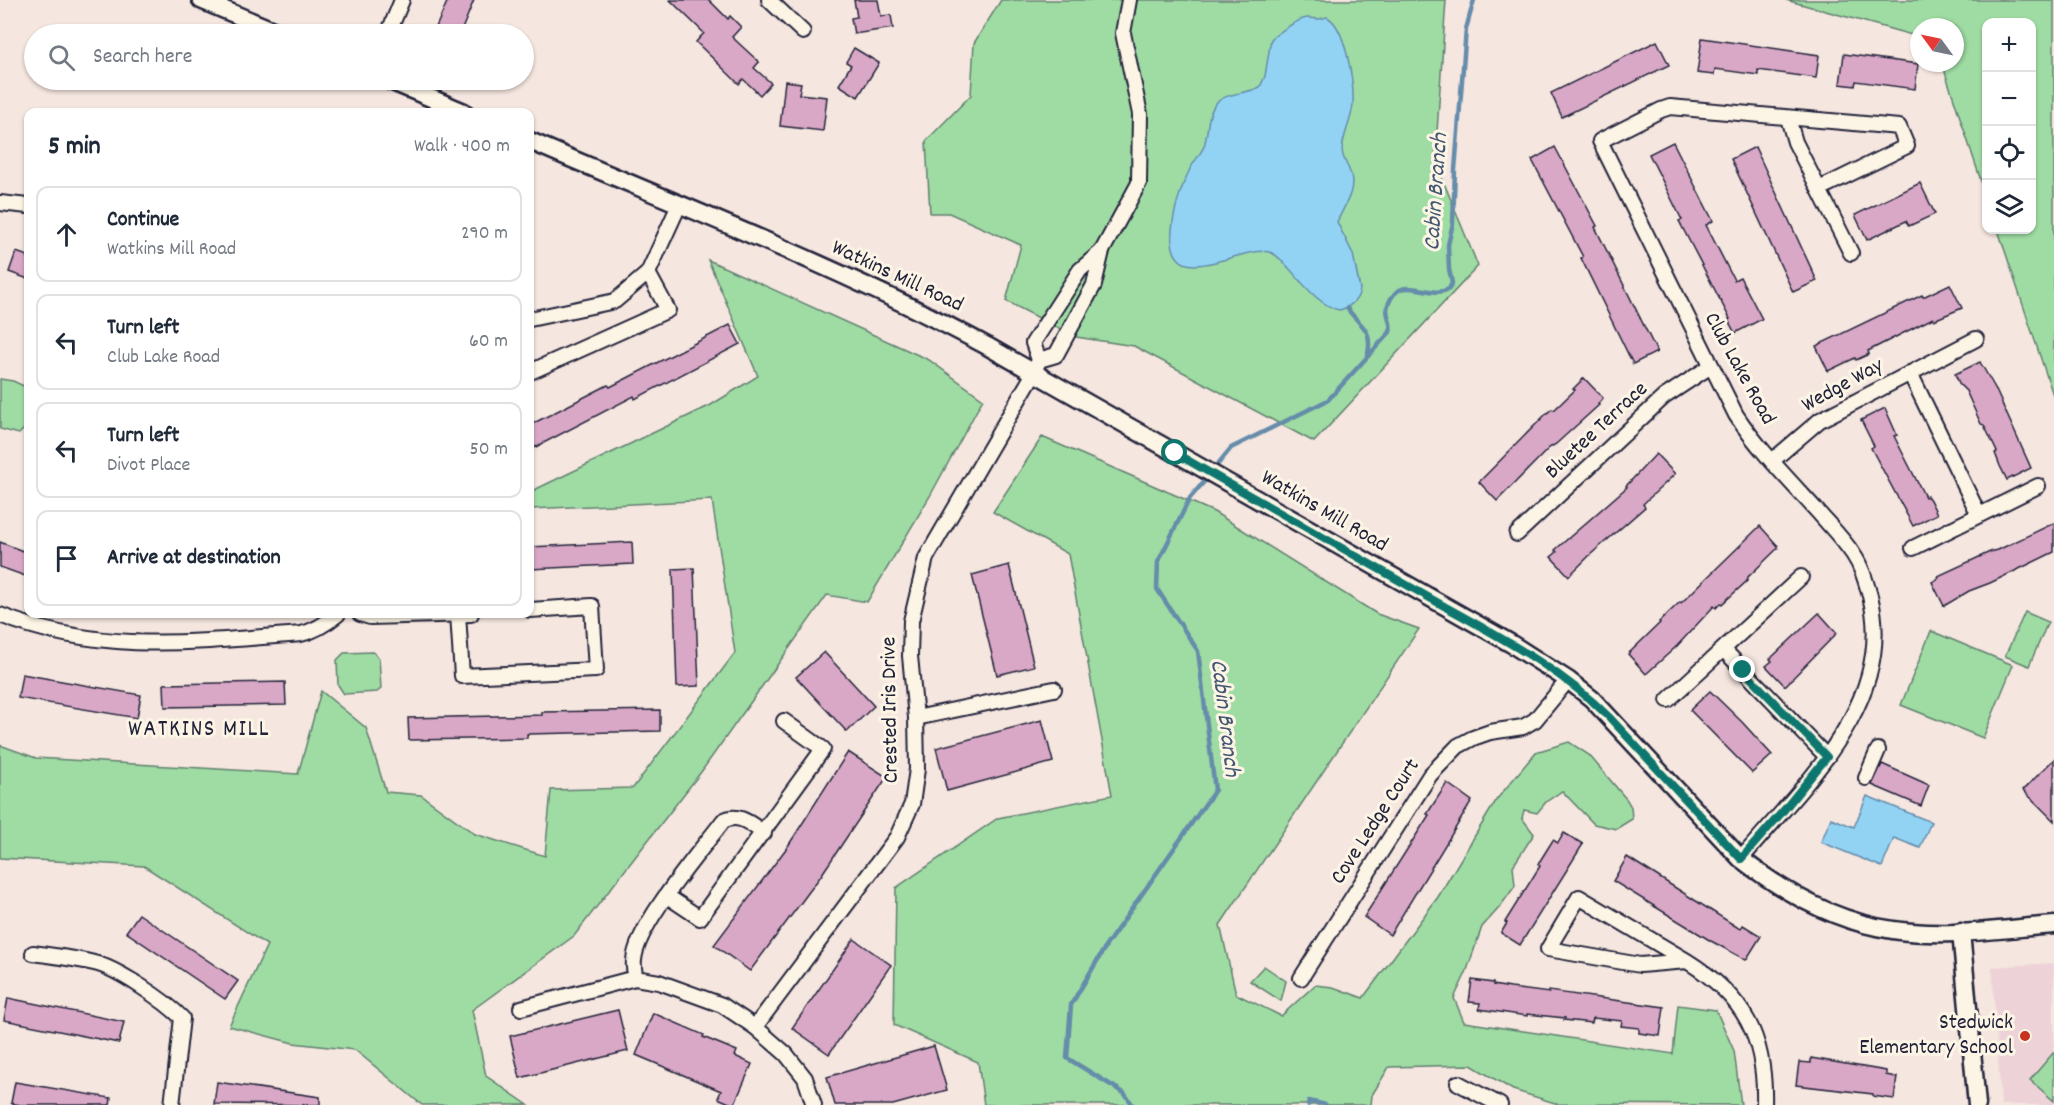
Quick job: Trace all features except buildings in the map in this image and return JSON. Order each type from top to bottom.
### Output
[{"type":"street","points":[[201,0],[258,24]]},
{"type":"street","points":[[392,24],[402,0]]},
{"type":"street","points":[[769,0],[803,32]]},
{"type":"street","points":[[1102,251],[1080,270],[1033,343],[1036,367],[1056,355],[1094,285],[1102,251],[1139,183],[1140,114],[1124,33],[1129,0]]},
{"type":"street","points":[[412,90],[454,108]]},
{"type":"street","name":"Club Lake Road","points":[[1741,859],[1827,757],[1858,705],[1875,644],[1872,606],[1861,567],[1854,555],[1841,537],[1756,442],[1736,415],[1600,141],[1670,107],[1899,127],[1907,146],[1819,189]]},
{"type":"street","points":[[1788,118],[1795,142],[1851,254]]},
{"type":"street","name":"Watkins Mill Road","points":[[534,143],[892,297],[1036,367],[1175,453],[1510,643],[1568,680],[1592,699],[1741,859],[1794,896],[1851,920],[1892,930],[1924,933],[1961,932],[2054,925]]},
{"type":"street","points":[[0,202],[24,205]]},
{"type":"street","points":[[534,318],[615,301],[648,273],[679,205]]},
{"type":"street","points":[[534,370],[668,310],[648,273]]},
{"type":"street","name":"Wedge Way","points":[[1772,460],[1820,420],[1976,339]]},
{"type":"street","name":"Bluetee Terrace","points":[[1517,534],[1649,410],[1710,366]]},
{"type":"street","name":"Crested Iris Drive","points":[[755,1027],[897,837],[905,821],[912,804],[917,769],[916,718],[910,656],[911,621],[926,558],[1036,367]]},
{"type":"street","name":"Wedge Way","points":[[1910,373],[1979,515]]},
{"type":"street","points":[[1913,548],[2038,486]]},
{"type":"street","points":[[1668,700],[1801,577]]},
{"type":"street","points":[[458,618],[462,676],[596,670],[592,606],[534,610]]},
{"type":"street","points":[[0,615],[59,633],[126,643],[175,644],[301,634],[311,632],[333,618]]},
{"type":"street","points":[[1724,650],[1827,757]]},
{"type":"street","name":"Cove Ledge Court","points":[[1301,978],[1430,774],[1458,746],[1473,738],[1490,732],[1523,727],[1535,720],[1568,680]]},
{"type":"street","points":[[916,718],[1054,689]]},
{"type":"street","points":[[667,896],[700,918],[823,749],[784,721]]},
{"type":"street","points":[[1866,778],[1878,750]]},
{"type":"street","points":[[635,978],[634,959],[639,940],[651,918],[723,821],[730,817],[738,817],[764,833]]},
{"type":"street","points":[[1688,961],[1640,965],[1548,949],[1579,897],[1688,961],[1701,970],[1728,994],[1750,1021],[1761,1053],[1765,1081],[1764,1105]]},
{"type":"street","points":[[1961,932],[1977,1105]]},
{"type":"street","points":[[33,954],[96,963],[171,1007],[182,1018],[172,1105]]},
{"type":"street","points":[[521,1008],[635,978],[660,982],[722,1005],[755,1027],[786,1054],[805,1078],[814,1105]]},
{"type":"street","points":[[1458,1083],[1500,1105]]},
{"type":"shaded area","name":"Stedwick Elementary School","points":[[2054,963],[2054,1105],[2001,1105],[1992,967]]},
{"type":"green space","points":[[1001,0],[1446,0],[1435,161],[1478,266],[1314,442],[1134,346],[1076,337],[1006,301],[1021,245],[949,213],[930,213],[926,141],[971,95],[974,43]]},
{"type":"green space","points":[[1786,0],[2054,0],[2054,398],[1999,234],[2036,234],[2036,18],[1982,18],[1982,184],[1945,72],[1964,72],[1964,18],[1910,18],[1910,34]]},
{"type":"green space","points":[[708,260],[929,360],[983,399],[930,496],[867,602],[827,595],[701,772],[574,936],[472,1010],[486,1076],[528,1105],[422,1105],[355,1050],[293,1043],[229,1026],[267,945],[144,866],[0,858],[0,745],[36,758],[298,774],[321,691],[366,728],[386,792],[421,795],[475,834],[545,856],[551,790],[633,788],[735,653],[712,500],[534,509],[534,490],[711,405],[758,376]]},
{"type":"green space","points":[[0,379],[24,386],[24,429],[19,434],[0,429]]},
{"type":"green space","points":[[1042,437],[1214,512],[1377,614],[1419,629],[1220,925],[1236,994],[1281,1016],[1315,985],[1333,987],[1363,998],[1438,897],[1497,799],[1536,752],[1569,742],[1589,755],[1627,800],[1631,807],[1632,819],[1616,829],[1594,824],[1562,791],[1546,802],[1537,813],[1524,810],[1522,818],[1534,834],[1513,866],[1515,886],[1482,927],[1466,973],[1454,998],[1464,1022],[1673,1054],[1678,1005],[1716,1010],[1734,1051],[1741,1105],[1558,1104],[1513,1090],[1471,1065],[1389,1067],[1372,1095],[1371,1105],[984,1105],[978,1062],[894,1025],[896,888],[998,818],[1112,795],[1068,554],[993,512]]},
{"type":"green space","points":[[2025,612],[2048,622],[2029,666],[2005,656]]},
{"type":"green space","points":[[1931,631],[2013,665],[1983,738],[1901,705]]},
{"type":"green space","points":[[373,652],[379,658],[381,689],[377,692],[344,694],[338,685],[337,660],[344,653]]},
{"type":"green space","points":[[1264,966],[1286,981],[1281,1001],[1250,981]]},
{"type":"green space","points":[[2054,1052],[2054,1101],[2030,1080]]},
{"type":"water","points":[[1327,17],[1334,23],[1344,43],[1353,95],[1352,110],[1342,150],[1352,178],[1352,185],[1337,222],[1353,254],[1360,289],[1353,303],[1339,310],[1317,298],[1272,253],[1260,251],[1193,265],[1184,263],[1176,256],[1172,233],[1181,190],[1204,146],[1213,107],[1227,96],[1260,87],[1265,76],[1271,39],[1274,36],[1305,18]]},
{"type":"water","points":[[1867,796],[1931,822],[1920,848],[1894,838],[1882,867],[1821,842],[1831,818],[1854,827]]},
{"type":"waterway","name":"Cabin Branch","points":[[1213,470],[1231,448],[1328,400],[1390,332],[1387,308],[1393,295],[1407,288],[1432,291],[1449,289],[1452,283],[1448,245],[1453,223],[1466,29],[1474,0]]},
{"type":"waterway","points":[[1347,308],[1367,333],[1368,354]]},
{"type":"waterway","name":"Cabin Branch","points":[[1133,1105],[1124,1093],[1067,1058],[1071,1005],[1107,944],[1215,790],[1198,651],[1157,589],[1158,562],[1190,498],[1208,477]]},
{"type":"waterway","points":[[1308,1105],[1309,1101],[1326,1105]]},
{"type":"place","name":"Stedwick Elementary School","points":[[2025,1036]]},
{"type":"district","name":"WATKINS MILL","points":[[199,730]]},
{"type":"route","points":[[1175,453],[1510,643],[1568,680],[1592,699],[1741,859],[1827,757],[1743,670]]}]
